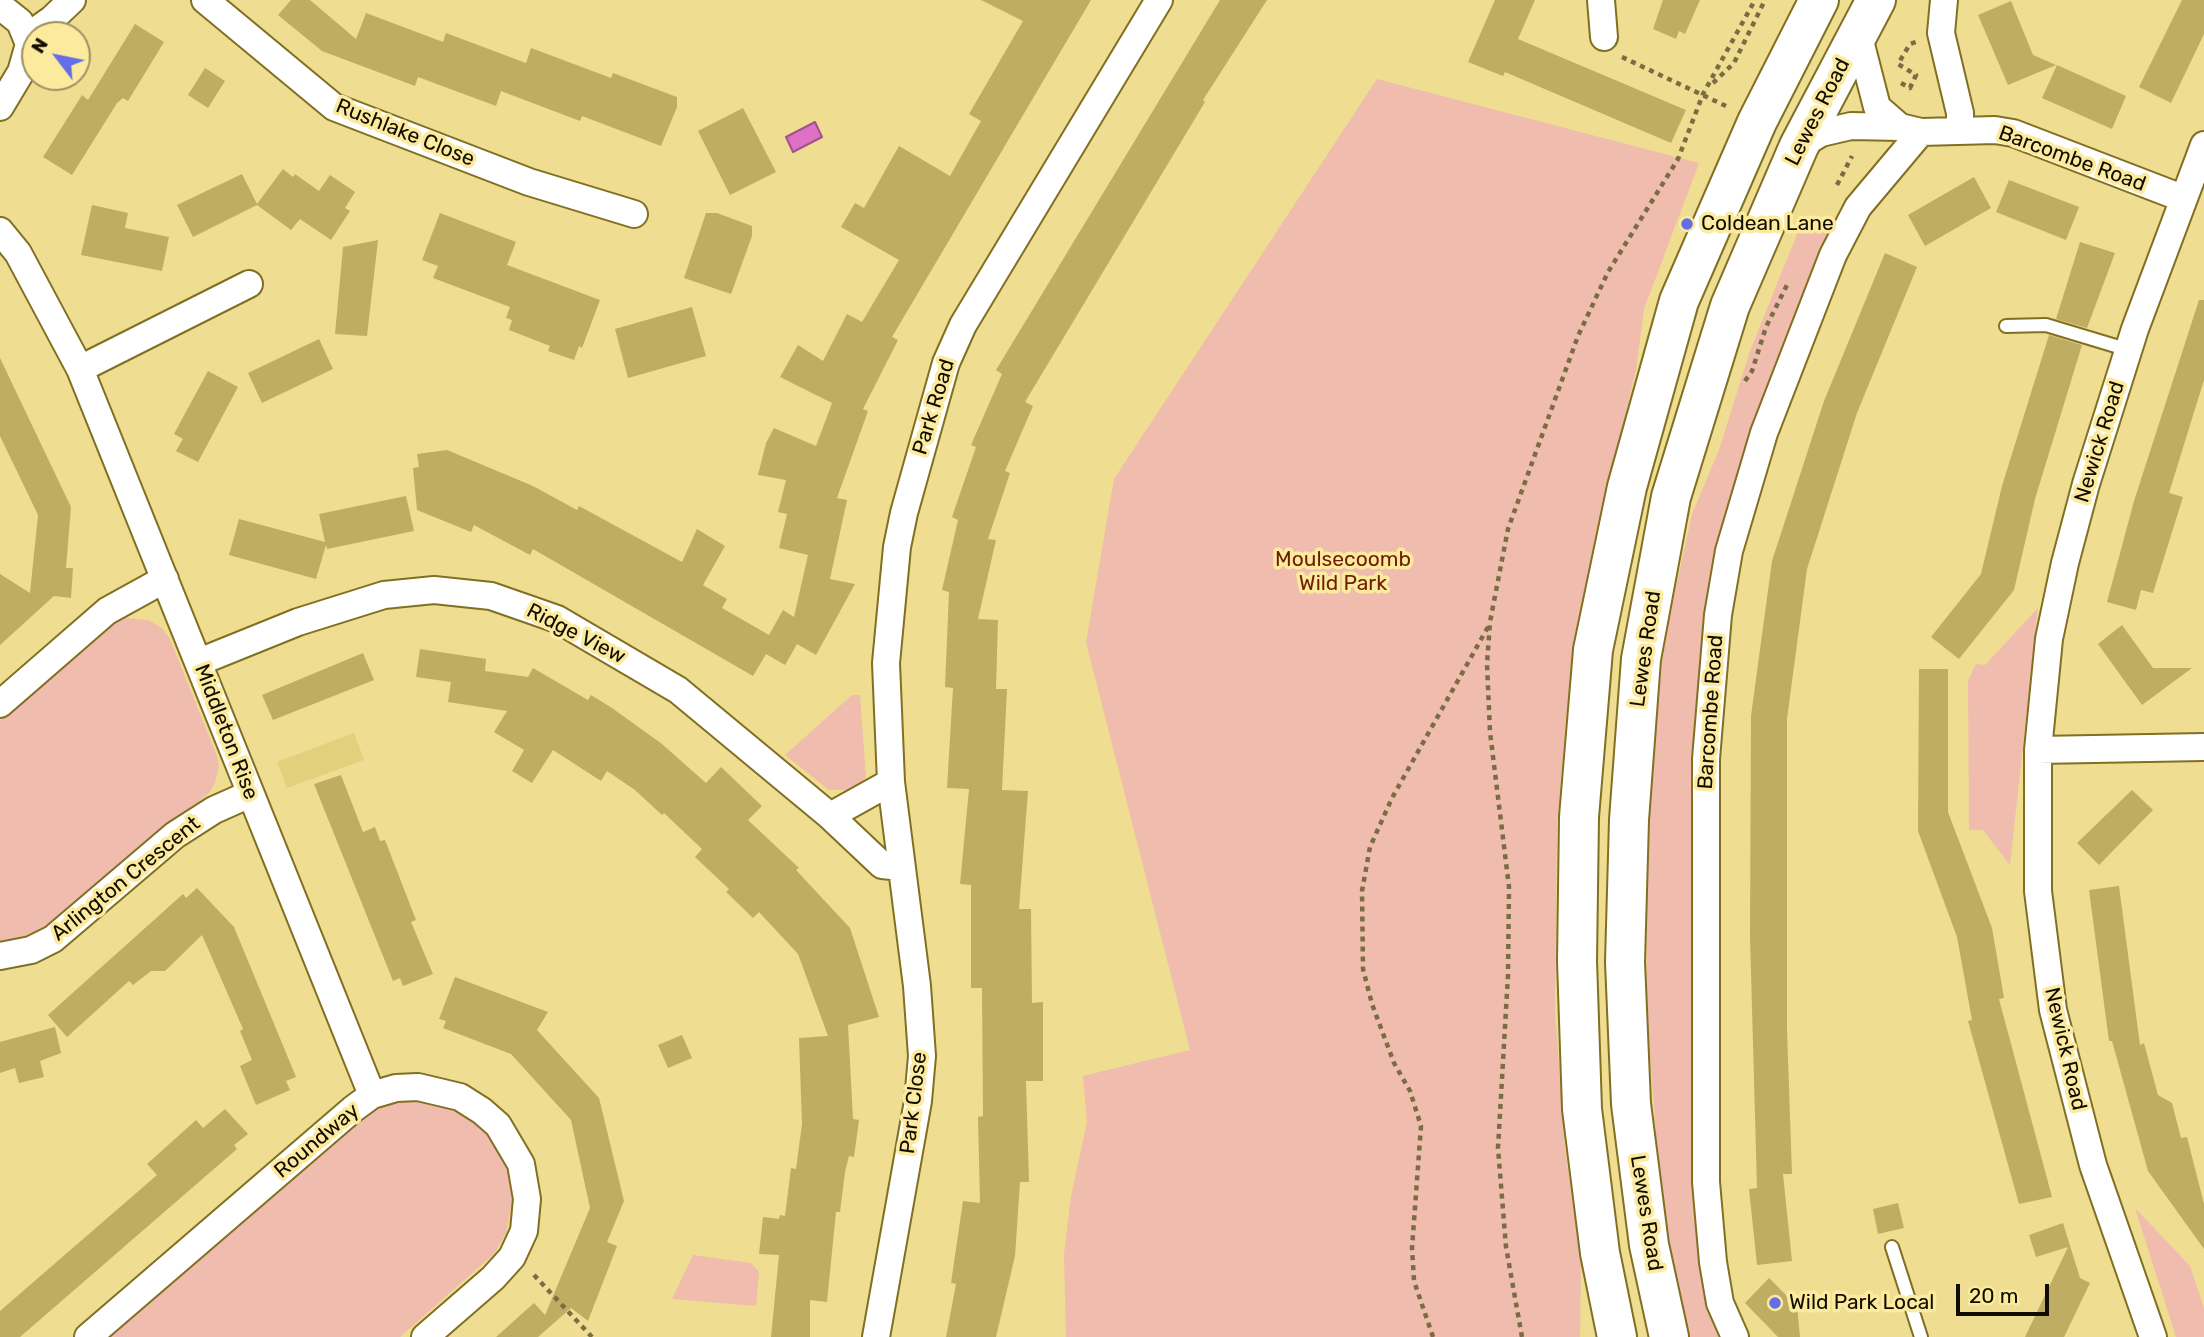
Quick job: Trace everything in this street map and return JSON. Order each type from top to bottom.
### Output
[{"type":"main road","points":[[1617,1337],[1598,1240],[1582,1109],[1577,961],[1579,817],[1596,636],[1627,487],[1679,301],[1757,122],[1819,0]]},
{"type":"main road","name":"Lewes Road","points":[[1669,1337],[1649,1245],[1631,1104],[1629,1066],[1625,962],[1628,859],[1641,659],[1671,497],[1698,401],[1730,306],[1796,154],[1876,0]]},
{"type":"main road","points":[[1679,301],[1729,201],[1761,149],[1765,147],[1796,154]]},
{"type":"street","points":[[49,21],[72,0]]},
{"type":"street","name":"Rushlake Close","points":[[205,0],[334,107],[529,181],[634,214]]},
{"type":"street","name":"Park Road","points":[[901,867],[891,782],[886,663],[898,547],[913,472],[946,362],[963,326],[1159,0]]},
{"type":"street","points":[[1601,0],[1611,46]]},
{"type":"street","points":[[1944,0],[1941,33],[1960,113],[1960,129]]},
{"type":"street","points":[[0,6],[16,17],[21,25]]},
{"type":"street","points":[[1858,33],[1877,107],[1910,130]]},
{"type":"street","points":[[0,107],[21,67]]},
{"type":"street","points":[[1796,154],[1821,133],[1838,127],[1910,130]]},
{"type":"street","name":"Barcombe Road","points":[[1735,1337],[1720,1303],[1713,1262],[1706,1182],[1706,759],[1717,615],[1729,551],[1764,433],[1833,255],[1858,207],[1910,130],[1960,129],[2014,133],[2182,198]]},
{"type":"street","name":"Newick Road","points":[[2153,1337],[2093,1165],[2053,1010],[2038,891],[2038,750],[2049,639],[2086,484],[2129,350],[2182,198],[2204,145]]},
{"type":"street","name":"Middleton Rise","points":[[0,231],[18,253],[80,369],[373,1095]]},
{"type":"street","points":[[80,369],[249,284]]},
{"type":"street","points":[[0,704],[107,611],[165,579]]},
{"type":"street","name":"Ridge View","points":[[199,662],[298,622],[384,595],[434,590],[491,596],[557,620],[653,674],[706,712],[830,816],[882,865],[901,867]]},
{"type":"street","points":[[2038,750],[2204,747]]},
{"type":"street","points":[[830,816],[891,782]]},
{"type":"street","name":"Arlington Crescent","points":[[0,956],[31,950],[53,939],[176,835],[214,810],[250,794]]},
{"type":"street","name":"Park Close","points":[[876,1337],[918,1101],[922,1056],[918,986],[901,867]]},
{"type":"street","name":"Roundway","points":[[88,1337],[373,1095],[407,1087],[440,1090],[482,1111],[498,1125],[521,1164],[526,1188],[524,1231],[512,1257],[493,1278],[425,1337]]},
{"type":"lane","points":[[2006,326],[2046,325],[2129,350]]},
{"type":"lane","points":[[1892,1247],[1921,1337]]},
{"type":"path","points":[[1522,1337],[1506,1247],[1498,1148],[1508,975],[1509,887],[1489,721],[1487,664],[1490,622],[1508,529],[1578,336],[1608,272],[1678,159],[1703,94],[1755,0]]},
{"type":"path","points":[[1703,94],[1734,63],[1765,0]]},
{"type":"path","points":[[1893,76],[1910,88],[1916,75],[1898,64],[1910,44]]},
{"type":"path","points":[[1611,46],[1757,122]]},
{"type":"path","points":[[1433,1337],[1414,1281],[1412,1248],[1421,1126],[1410,1091],[1394,1063],[1372,1004],[1363,969],[1362,891],[1370,848],[1392,798],[1490,622]]},
{"type":"path","points":[[512,1257],[528,1268],[592,1337]]},
{"type":"shaded area","points":[[815,122],[822,137],[793,152],[786,137]]},
{"type":"shaded area","points":[[354,733],[364,760],[287,788],[277,762]]},
{"type":"green space","name":"Moulsecoomb Wild Park","points":[[1377,79],[1699,163],[1644,309],[1636,370],[1592,555],[1571,661],[1557,824],[1555,1011],[1565,1149],[1581,1259],[1580,1337],[1066,1337],[1064,1254],[1071,1196],[1087,1122],[1083,1076],[1190,1050],[1086,642],[1114,479]]},
{"type":"green space","points":[[1804,217],[1833,233],[1765,393],[1744,455],[1724,519],[1700,652],[1692,789],[1693,991],[1723,1337],[1686,1337],[1670,1255],[1659,1176],[1646,1002],[1648,807],[1657,696],[1668,624],[1692,514],[1719,450],[1750,351]]},
{"type":"green space","points":[[2038,608],[2010,865],[1983,830],[1969,830],[1968,681],[1976,664],[1985,665]]},
{"type":"green space","points":[[125,618],[148,620],[162,628],[170,639],[217,756],[219,766],[215,783],[210,792],[44,930],[19,940],[0,943],[0,721],[99,633],[114,621]]},
{"type":"green space","points":[[852,695],[860,695],[866,777],[859,786],[849,790],[829,790],[785,755]]},
{"type":"green space","points":[[412,1098],[447,1104],[471,1117],[492,1137],[506,1162],[512,1201],[506,1233],[495,1253],[400,1337],[106,1337],[376,1105]]},
{"type":"green space","points":[[2135,1208],[2190,1266],[2204,1308],[2204,1337],[2176,1337]]},
{"type":"green space","points":[[693,1255],[751,1263],[759,1272],[756,1306],[672,1299]]},
{"type":"building","points":[[291,0],[310,0],[356,39],[366,13],[443,42],[446,33],[526,63],[531,48],[611,78],[613,73],[677,97],[677,107],[661,146],[582,116],[580,121],[501,91],[496,106],[418,77],[415,86],[322,51],[278,15]]},
{"type":"building","points":[[981,0],[1091,0],[892,337],[898,340],[863,409],[868,411],[837,498],[847,500],[830,579],[855,584],[816,655],[797,644],[785,665],[766,654],[753,676],[533,549],[530,555],[474,525],[471,532],[417,510],[413,468],[419,467],[417,454],[447,450],[533,486],[577,510],[579,506],[682,562],[697,529],[725,546],[703,585],[727,599],[722,608],[769,635],[783,610],[794,617],[808,555],[779,548],[787,514],[778,512],[786,480],[758,475],[766,443],[774,428],[816,446],[832,403],[780,377],[798,345],[823,361],[847,314],[862,322],[899,260],[841,227],[855,203],[864,208],[899,146],[950,176],[981,121],[969,114],[1023,21]]},
{"type":"building","points":[[1220,0],[1267,0],[1203,100],[1205,102],[1025,402],[1033,406],[1005,471],[1010,473],[988,539],[996,540],[978,619],[998,620],[996,689],[1007,689],[1002,790],[1028,791],[1019,909],[1031,909],[1032,1003],[1043,1002],[1043,1081],[1026,1081],[1029,1182],[1020,1182],[1015,1256],[996,1337],[946,1337],[956,1284],[951,1283],[963,1201],[980,1203],[978,1117],[983,1116],[982,988],[971,988],[971,885],[960,884],[969,789],[947,788],[953,688],[945,687],[949,592],[942,590],[958,520],[952,517],[976,447],[971,445],[1002,374],[996,370]]},
{"type":"building","points":[[1495,0],[1535,0],[1518,39],[1686,110],[1671,143],[1505,72],[1503,76],[1468,62]]},
{"type":"building","points":[[1663,0],[1700,0],[1685,34],[1679,31],[1676,39],[1653,29]]},
{"type":"building","points":[[2182,0],[2204,0],[2204,34],[2171,103],[2139,87]]},
{"type":"building","points":[[2011,1],[2033,55],[2056,65],[2008,85],[1978,15]]},
{"type":"building","points":[[135,24],[164,42],[128,101],[123,98],[117,103],[72,175],[43,157],[82,95],[88,100]]},
{"type":"building","points":[[2057,65],[2126,96],[2112,129],[2042,98]]},
{"type":"building","points":[[205,68],[225,81],[208,108],[188,95]]},
{"type":"building","points":[[743,108],[776,172],[730,195],[698,131]]},
{"type":"building","points":[[283,169],[319,191],[330,175],[355,192],[345,208],[350,211],[331,240],[300,219],[291,230],[257,205],[193,237],[177,205],[242,174],[257,204]]},
{"type":"building","points":[[1974,177],[1991,208],[1925,246],[1908,215]]},
{"type":"building","points":[[2009,180],[2079,207],[2066,240],[1996,212]]},
{"type":"building","points":[[92,205],[128,213],[125,228],[169,237],[162,271],[81,255]]},
{"type":"building","points":[[440,213],[516,242],[507,265],[600,300],[582,348],[579,346],[574,360],[548,351],[550,346],[509,330],[512,320],[506,318],[510,307],[433,278],[438,266],[422,260]]},
{"type":"building","points":[[706,213],[717,213],[752,226],[752,236],[731,294],[684,278]]},
{"type":"building","points":[[378,240],[367,336],[335,334],[343,247]]},
{"type":"building","points":[[2080,242],[2115,253],[2087,328],[2056,319]]},
{"type":"building","points":[[1885,253],[1917,267],[1857,413],[1807,569],[1787,719],[1787,1030],[1792,1174],[1783,1174],[1792,1261],[1757,1265],[1749,1189],[1757,1188],[1750,936],[1751,716],[1772,561],[1824,401]]},
{"type":"building","points":[[2199,300],[2204,300],[2204,380],[2169,493],[2183,497],[2153,593],[2141,590],[2136,610],[2107,602],[2134,501]]},
{"type":"building","points":[[692,307],[706,356],[628,378],[615,329]]},
{"type":"building","points":[[2049,335],[2082,345],[2035,499],[2014,590],[1959,659],[1931,637],[1981,574],[2002,486]]},
{"type":"building","points":[[319,339],[333,369],[262,403],[248,373]]},
{"type":"building","points":[[0,358],[71,507],[66,568],[73,568],[71,598],[54,596],[0,645],[0,574],[30,593],[38,515],[0,436]]},
{"type":"building","points":[[208,371],[238,387],[198,462],[176,451],[183,439],[174,434]]},
{"type":"building","points":[[406,496],[414,531],[327,549],[326,545],[316,579],[229,555],[239,519],[325,542],[319,514]]},
{"type":"building","points":[[2122,625],[2153,668],[2192,668],[2142,705],[2098,644]]},
{"type":"building","points":[[420,649],[486,659],[485,671],[528,677],[533,668],[588,700],[591,695],[612,708],[662,744],[706,783],[721,767],[762,806],[748,820],[799,868],[796,870],[850,928],[879,1017],[848,1025],[853,1119],[859,1120],[854,1157],[849,1156],[840,1212],[836,1212],[827,1302],[810,1300],[810,1337],[771,1337],[779,1255],[759,1254],[763,1217],[779,1219],[780,1215],[785,1216],[791,1168],[796,1169],[802,1124],[799,1038],[828,1036],[798,954],[759,912],[753,918],[726,892],[729,889],[695,857],[702,849],[664,813],[662,815],[635,790],[607,771],[601,781],[553,750],[532,783],[512,771],[524,750],[494,732],[507,711],[448,702],[451,682],[416,677]]},
{"type":"building","points":[[363,653],[374,680],[273,720],[262,695]]},
{"type":"building","points":[[1919,669],[1948,669],[1948,812],[1992,928],[2004,998],[1999,999],[2052,1197],[2019,1204],[1968,1021],[1972,1020],[1957,937],[1918,831]]},
{"type":"building","points":[[341,775],[363,832],[375,827],[380,841],[385,840],[416,920],[411,922],[433,974],[403,986],[400,978],[393,981],[314,784]]},
{"type":"building","points":[[2132,790],[2153,810],[2099,865],[2077,843]]},
{"type":"building","points":[[2119,886],[2140,1045],[2144,1043],[2158,1095],[2172,1103],[2181,1138],[2187,1137],[2204,1204],[2204,1249],[2148,1171],[2112,1041],[2109,1041],[2089,890]]},
{"type":"building","points":[[197,888],[234,927],[296,1077],[286,1081],[290,1090],[256,1105],[240,1066],[252,1060],[240,1031],[243,1029],[202,935],[165,971],[151,971],[133,985],[129,981],[67,1037],[48,1015],[183,894],[186,898]]},
{"type":"building","points":[[455,977],[548,1012],[537,1030],[599,1098],[624,1201],[607,1242],[617,1246],[588,1321],[571,1308],[538,1337],[496,1337],[534,1303],[545,1315],[590,1208],[571,1120],[511,1054],[443,1028],[446,1021],[439,1019]]},
{"type":"building","points":[[55,1027],[61,1053],[40,1061],[44,1077],[19,1083],[15,1068],[0,1073],[0,1042]]},
{"type":"building","points":[[682,1035],[692,1058],[668,1068],[658,1045]]},
{"type":"building","points":[[225,1109],[248,1134],[234,1145],[237,1149],[20,1337],[0,1337],[0,1311],[157,1175],[147,1164],[196,1120],[203,1128]]},
{"type":"building","points":[[1898,1203],[1904,1228],[1878,1234],[1873,1209]]},
{"type":"building","points":[[2063,1223],[2080,1278],[2090,1283],[2064,1337],[2025,1337],[2068,1247],[2036,1257],[2029,1235]]},
{"type":"building","points":[[1769,1278],[1797,1306],[1800,1337],[1778,1337],[1745,1303]]},
{"type":"place","name":"Coldean Lane","points":[[1687,224]]},
{"type":"place","name":"Wild Park Local","points":[[1775,1303]]}]
